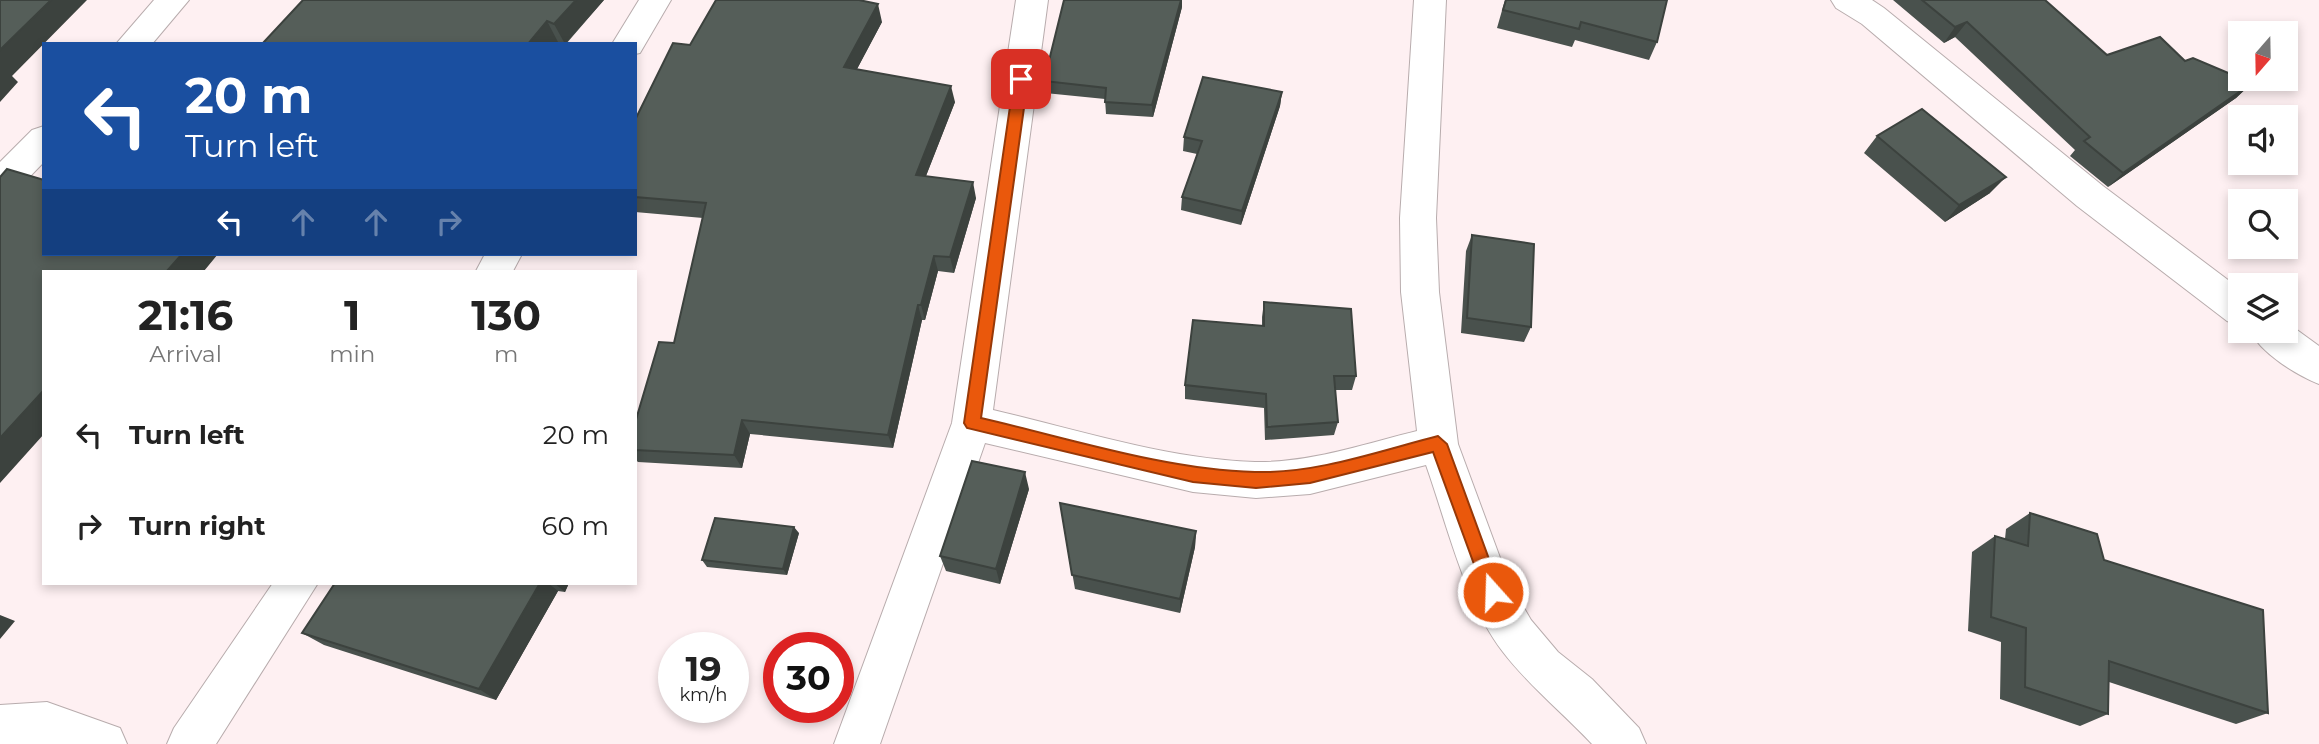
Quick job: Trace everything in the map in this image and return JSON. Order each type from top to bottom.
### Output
[{"type":"street","points":[[134,42],[173,0]]},
{"type":"street","points":[[629,42],[655,0]]},
{"type":"street","points":[[857,744],[972,423],[1032,0]]},
{"type":"street","points":[[1430,0],[1418,218],[1420,292],[1438,444],[1493,592],[1516,635],[1543,667],[1576,695],[1623,744]]},
{"type":"street","points":[[1847,0],[1872,16],[2090,196],[2228,301]]},
{"type":"street","points":[[0,185],[42,141]]},
{"type":"street","points":[[2286,343],[2319,367]]},
{"type":"street","points":[[972,423],[1193,474],[1256,480],[1310,476],[1438,444]]},
{"type":"street","points":[[190,744],[296,585]]},
{"type":"street","points":[[0,727],[47,724],[104,744]]},
{"type":"building","points":[[0,0],[51,0],[0,50]]},
{"type":"building","points":[[303,0],[576,0],[554,24],[547,21],[530,42],[264,42]]},
{"type":"building","points":[[716,0],[859,0],[878,4],[844,67],[951,86],[916,175],[973,182],[950,257],[934,256],[921,305],[918,305],[888,435],[742,420],[734,455],[637,450],[637,416],[659,342],[674,343],[706,203],[637,197],[637,116],[673,43],[690,45]]},
{"type":"building","points":[[1064,0],[1181,0],[1152,105],[1105,102],[1106,88],[1044,81]]},
{"type":"building","points":[[1506,0],[1667,0],[1657,42],[1581,22],[1579,29],[1503,10]]},
{"type":"building","points":[[1922,0],[2045,0],[2107,55],[2160,37],[2185,61],[2193,58],[2228,73],[2228,91],[2241,91],[2123,173],[2084,141],[2090,137],[1967,22],[1955,27]]},
{"type":"building","points":[[1203,77],[1282,92],[1242,211],[1182,197],[1202,141],[1184,137]]},
{"type":"building","points":[[1922,109],[2006,177],[1959,205],[1877,136]]},
{"type":"building","points":[[7,169],[42,179],[42,256],[180,256],[168,270],[42,270],[42,392],[0,438],[0,177]]},
{"type":"building","points":[[1472,235],[1534,244],[1531,327],[1467,318]]},
{"type":"building","points":[[1264,302],[1351,309],[1356,376],[1334,376],[1338,422],[1267,427],[1266,394],[1185,385],[1193,320],[1264,326]]},
{"type":"building","points":[[972,461],[1025,472],[996,569],[940,556]]},
{"type":"building","points":[[1060,503],[1196,531],[1180,599],[1072,575]]},
{"type":"building","points":[[2030,513],[2097,534],[2104,560],[2263,610],[2268,713],[2109,661],[2108,714],[2025,687],[2026,628],[1991,617],[1995,536],[2028,546]]},
{"type":"building","points":[[715,518],[794,527],[783,569],[702,560]]},
{"type":"building","points":[[334,585],[539,585],[479,689],[302,633]]},
{"type":"route","points":[[1021,79],[972,423],[1193,474],[1256,480],[1310,476],[1438,444],[1493,592]]}]
